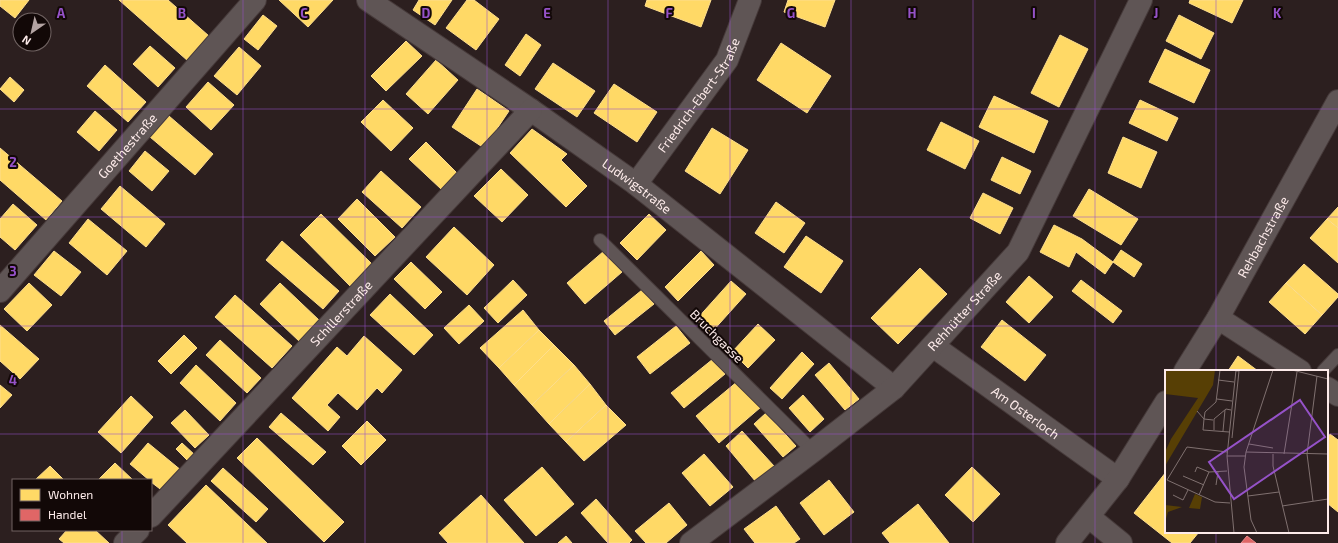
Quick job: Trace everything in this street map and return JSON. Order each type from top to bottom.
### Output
[{"type":"street","name":"Goethestraße","points":[[0,291],[255,0]]},
{"type":"street","name":"Ludwigstraße","points":[[368,0],[636,184],[894,388]]},
{"type":"street","name":"Friedrich-Ebert-Straße","points":[[636,184],[727,60],[750,0]]},
{"type":"street","name":"Rehhütter Straße","points":[[691,543],[894,388],[1018,252],[1141,0]]},
{"type":"street","name":"Rehbachstraße","points":[[1186,370],[1218,318],[1338,101]]},
{"type":"street","name":"Schillerstraße","points":[[152,515],[530,110]]},
{"type":"street","points":[[1218,318],[1298,370]]},
{"type":"street","name":"Am Osterloch","points":[[933,346],[1118,479]]},
{"type":"street","points":[[1328,389],[1338,395]]},
{"type":"street","points":[[1067,543],[1118,479],[1165,404]]},
{"type":"street","points":[[1089,517],[1121,543]]},
{"type":"street","points":[[125,543],[137,531]]},
{"type":"lane","name":"Bruchgasse","points":[[600,240],[813,451]]},
{"type":"lane","points":[[1325,370],[1338,355]]},
{"type":"building: Wohnen","points":[[0,0],[29,0],[20,12],[12,12],[12,16],[0,6]]},
{"type":"building: Wohnen","points":[[119,0],[168,0],[209,36],[188,61]]},
{"type":"building: Wohnen","points":[[279,0],[333,0],[308,27]]},
{"type":"building: Wohnen","points":[[419,0],[452,0],[435,25],[413,10]]},
{"type":"building: Wohnen","points":[[467,0],[474,0],[499,19],[476,50],[446,28]]},
{"type":"building: Wohnen","points":[[647,0],[711,0],[701,27],[645,6]]},
{"type":"building: Wohnen","points":[[788,0],[835,0],[825,27],[784,12]]},
{"type":"building: Wohnen","points":[[1190,0],[1243,0],[1232,23],[1189,3]]},
{"type":"building: Wohnen","points":[[263,15],[277,26],[258,50],[244,39]]},
{"type":"building: Wohnen","points":[[1179,15],[1214,33],[1201,59],[1166,41]]},
{"type":"building: Wohnen","points":[[526,34],[541,45],[520,76],[505,65]]},
{"type":"building: Wohnen","points":[[1060,35],[1088,49],[1059,107],[1031,93]]},
{"type":"building: Wohnen","points":[[406,41],[422,56],[386,91],[371,76]]},
{"type":"building: Wohnen","points":[[781,43],[831,76],[807,113],[757,80]]},
{"type":"building: Wohnen","points":[[150,46],[175,68],[158,87],[133,64]]},
{"type":"building: Wohnen","points":[[239,47],[261,66],[237,95],[214,76]]},
{"type":"building: Wohnen","points":[[1165,49],[1210,70],[1194,103],[1149,82]]},
{"type":"building: Wohnen","points":[[436,60],[458,80],[428,114],[406,94]]},
{"type":"building: Wohnen","points":[[553,63],[595,91],[577,117],[535,89]]},
{"type":"building: Wohnen","points":[[105,65],[146,102],[128,122],[87,86]]},
{"type":"building: Wohnen","points":[[10,77],[24,90],[14,102],[0,89]]},
{"type":"building: Wohnen","points":[[208,82],[234,105],[211,130],[186,107]]},
{"type":"building: Wohnen","points":[[614,84],[657,112],[637,142],[594,113]]},
{"type":"building: Wohnen","points":[[477,89],[509,111],[484,148],[452,127]]},
{"type":"building: Wohnen","points":[[994,96],[1048,121],[1034,153],[979,127]]},
{"type":"building: Wohnen","points":[[383,100],[413,128],[391,151],[361,122]]},
{"type":"building: Wohnen","points":[[1140,100],[1178,118],[1167,141],[1129,123]]},
{"type":"building: Wohnen","points":[[95,111],[117,130],[99,151],[77,132]]},
{"type":"building: Wohnen","points":[[169,116],[213,154],[195,175],[150,137]]},
{"type":"building: Wohnen","points":[[941,122],[979,141],[965,169],[927,150]]},
{"type":"building: Wohnen","points":[[712,128],[748,150],[720,194],[685,171]]},
{"type":"building: Wohnen","points":[[532,129],[567,154],[561,160],[587,186],[566,207],[510,153]]},
{"type":"building: Wohnen","points":[[1123,137],[1157,152],[1141,188],[1108,173]]},
{"type":"building: Wohnen","points":[[426,142],[457,173],[441,189],[409,159]]},
{"type":"building: Wohnen","points":[[0,148],[62,201],[46,220],[0,180]]},
{"type":"building: Wohnen","points":[[145,151],[169,171],[152,191],[129,171]]},
{"type":"building: Wohnen","points":[[1002,157],[1031,171],[1020,194],[991,180]]},
{"type":"building: Wohnen","points":[[501,169],[528,195],[502,222],[474,196]]},
{"type":"building: Wohnen","points":[[381,171],[421,207],[402,228],[362,192]]},
{"type":"building: Wohnen","points":[[120,186],[165,224],[146,247],[101,209]]},
{"type":"building: Wohnen","points":[[1089,189],[1138,219],[1121,245],[1073,216]]},
{"type":"building: Wohnen","points":[[983,193],[1013,208],[1000,234],[970,218]]},
{"type":"building: Wohnen","points":[[357,199],[395,237],[375,256],[338,219]]},
{"type":"building: Wohnen","points":[[776,202],[805,223],[784,253],[755,233]]},
{"type":"building: Wohnen","points":[[13,204],[37,225],[15,250],[0,237],[0,219]]},
{"type":"building: Wohnen","points":[[1338,207],[1338,228],[1327,219]]},
{"type":"building: Wohnen","points":[[321,214],[373,265],[351,287],[300,235]]},
{"type":"building: Wohnen","points":[[649,214],[666,230],[637,260],[620,243]]},
{"type":"building: Wohnen","points":[[88,219],[127,251],[107,275],[69,243]]},
{"type":"building: Wohnen","points":[[1327,219],[1338,228],[1338,263],[1310,238]]},
{"type":"building: Wohnen","points":[[1054,225],[1082,239],[1113,262],[1105,274],[1076,252],[1069,267],[1040,252]]},
{"type":"building: Wohnen","points":[[454,227],[494,265],[467,295],[426,257]]},
{"type":"building: Wohnen","points":[[806,236],[843,261],[821,293],[784,267]]},
{"type":"building: Wohnen","points":[[282,241],[339,291],[323,309],[266,260]]},
{"type":"building: Wohnen","points":[[1121,250],[1142,264],[1134,277],[1113,262]]},
{"type":"building: Wohnen","points":[[54,251],[81,272],[61,296],[34,275]]},
{"type":"building: Wohnen","points":[[604,251],[622,272],[585,304],[567,283]]},
{"type":"building: Wohnen","points":[[701,251],[714,265],[678,301],[665,287]]},
{"type":"building: Wohnen","points":[[411,262],[442,292],[425,309],[394,279]]},
{"type":"building: Wohnen","points":[[1304,264],[1338,294],[1338,297],[1322,315],[1286,283]]},
{"type":"building: Wohnen","points":[[920,268],[947,294],[898,344],[871,318]]},
{"type":"building: Wohnen","points":[[1029,276],[1053,297],[1029,323],[1006,302]]},
{"type":"building: Wohnen","points":[[513,280],[527,295],[498,323],[484,308]]},
{"type":"building: Wohnen","points":[[1081,280],[1122,311],[1113,323],[1072,291]]},
{"type":"building: Wohnen","points":[[731,281],[746,294],[711,333],[696,320]]},
{"type":"building: Wohnen","points":[[29,283],[52,305],[27,331],[4,309]]},
{"type":"building: Wohnen","points":[[280,283],[320,321],[300,342],[260,304]]},
{"type":"building: Wohnen","points":[[1286,283],[1322,315],[1305,334],[1269,302]]},
{"type":"building: Wohnen","points":[[642,290],[654,304],[615,335],[604,321]]},
{"type":"building: Wohnen","points":[[390,294],[433,335],[414,355],[370,315]]},
{"type":"building: Wohnen","points":[[235,295],[292,346],[272,368],[215,317]]},
{"type":"building: Wohnen","points":[[469,305],[484,321],[459,344],[444,328]]},
{"type":"building: Wohnen","points":[[523,310],[539,330],[499,368],[480,348]]},
{"type":"building: Wohnen","points":[[1002,320],[1046,355],[1025,381],[981,347]]},
{"type":"building: Wohnen","points":[[758,324],[775,340],[748,368],[732,352]]},
{"type":"building: Wohnen","points":[[0,325],[39,359],[20,379],[0,361]]},
{"type":"building: Wohnen","points":[[676,326],[690,343],[650,374],[637,357]]},
{"type":"building: Wohnen","points":[[539,330],[554,345],[514,385],[499,368]]},
{"type":"building: Wohnen","points":[[184,335],[197,348],[171,374],[158,361]]},
{"type":"building: Wohnen","points":[[364,336],[402,370],[382,393],[377,388],[357,410],[338,393],[327,405],[340,417],[328,431],[292,398],[337,347],[347,356]]},
{"type":"building: Wohnen","points":[[220,340],[261,378],[247,393],[206,355]]},
{"type":"building: Wohnen","points":[[554,345],[574,365],[532,405],[514,385]]},
{"type":"building: Wohnen","points":[[802,352],[814,364],[782,399],[770,388]]},
{"type":"building: Wohnen","points":[[1238,356],[1257,370],[1229,370]]},
{"type":"building: Wohnen","points":[[713,359],[725,374],[684,408],[671,393]]},
{"type":"building: Wohnen","points":[[829,363],[859,399],[845,410],[815,375]]},
{"type":"building: Wohnen","points":[[196,365],[236,403],[220,421],[180,383]]},
{"type":"building: Wohnen","points":[[574,365],[590,384],[549,424],[532,405]]},
{"type":"building: Wohnen","points":[[738,381],[761,407],[719,443],[696,416]]},
{"type":"building: Wohnen","points":[[590,384],[606,405],[566,442],[549,424]]},
{"type":"building: Wohnen","points":[[0,385],[12,395],[0,408]]},
{"type":"building: Wohnen","points":[[803,395],[824,419],[810,432],[789,408]]},
{"type":"building: Wohnen","points":[[131,396],[153,417],[121,453],[98,432]]},
{"type":"building: Wohnen","points":[[606,405],[626,425],[584,461],[566,442]]},
{"type":"building: Wohnen","points":[[185,410],[209,435],[195,448],[171,423]]},
{"type":"building: Wohnen","points":[[281,413],[326,452],[313,465],[269,427]]},
{"type":"building: Wohnen","points":[[766,413],[796,446],[783,457],[754,424]]},
{"type":"building: Wohnen","points":[[367,421],[386,440],[361,465],[342,446]]},
{"type":"building: Wohnen","points":[[742,431],[774,466],[756,482],[726,446]]},
{"type":"building: Wohnen","points":[[1330,434],[1338,440],[1338,512],[1328,504],[1328,437]]},
{"type":"building: Wohnen","points":[[257,438],[344,522],[324,542],[237,458]]},
{"type":"building: Wohnen","points":[[148,443],[182,471],[164,492],[152,483],[152,479],[148,479],[130,464]]},
{"type":"building: Wohnen","points":[[182,443],[196,456],[190,463],[176,449]]},
{"type":"building: Wohnen","points":[[704,454],[733,487],[710,506],[682,473]]},
{"type":"building: Wohnen","points":[[115,463],[132,479],[99,479]]},
{"type":"building: Wohnen","points":[[50,466],[63,479],[36,479]]},
{"type":"building: Wohnen","points":[[542,467],[574,504],[536,536],[504,500]]},
{"type":"building: Wohnen","points":[[972,467],[1000,494],[973,522],[945,495]]},
{"type":"building: Wohnen","points":[[223,468],[268,509],[256,522],[211,481]]},
{"type":"building: Wohnen","points":[[1165,473],[1165,533],[1198,533],[1190,543],[1172,543],[1134,513]]},
{"type":"building: Wohnen","points":[[829,480],[854,512],[824,535],[800,503]]},
{"type":"building: Wohnen","points":[[206,485],[267,543],[187,543],[168,525]]},
{"type":"building: Wohnen","points":[[481,495],[524,543],[448,543],[439,533]]},
{"type":"building: Wohnen","points":[[596,499],[632,540],[629,543],[608,543],[581,513]]},
{"type":"building: Wohnen","points":[[669,503],[687,525],[666,543],[646,543],[635,531]]},
{"type":"building: Wohnen","points":[[918,504],[949,543],[890,543],[882,533]]},
{"type":"building: Wohnen","points":[[776,506],[800,539],[794,543],[755,543],[744,529]]},
{"type":"building: Wohnen","points":[[66,531],[96,531],[109,543],[64,543],[59,539]]},
{"type":"building: Wohnen","points":[[566,536],[572,543],[558,543]]},
{"type":"building: Handel","points":[[1247,536],[1256,543],[1241,543]]}]
